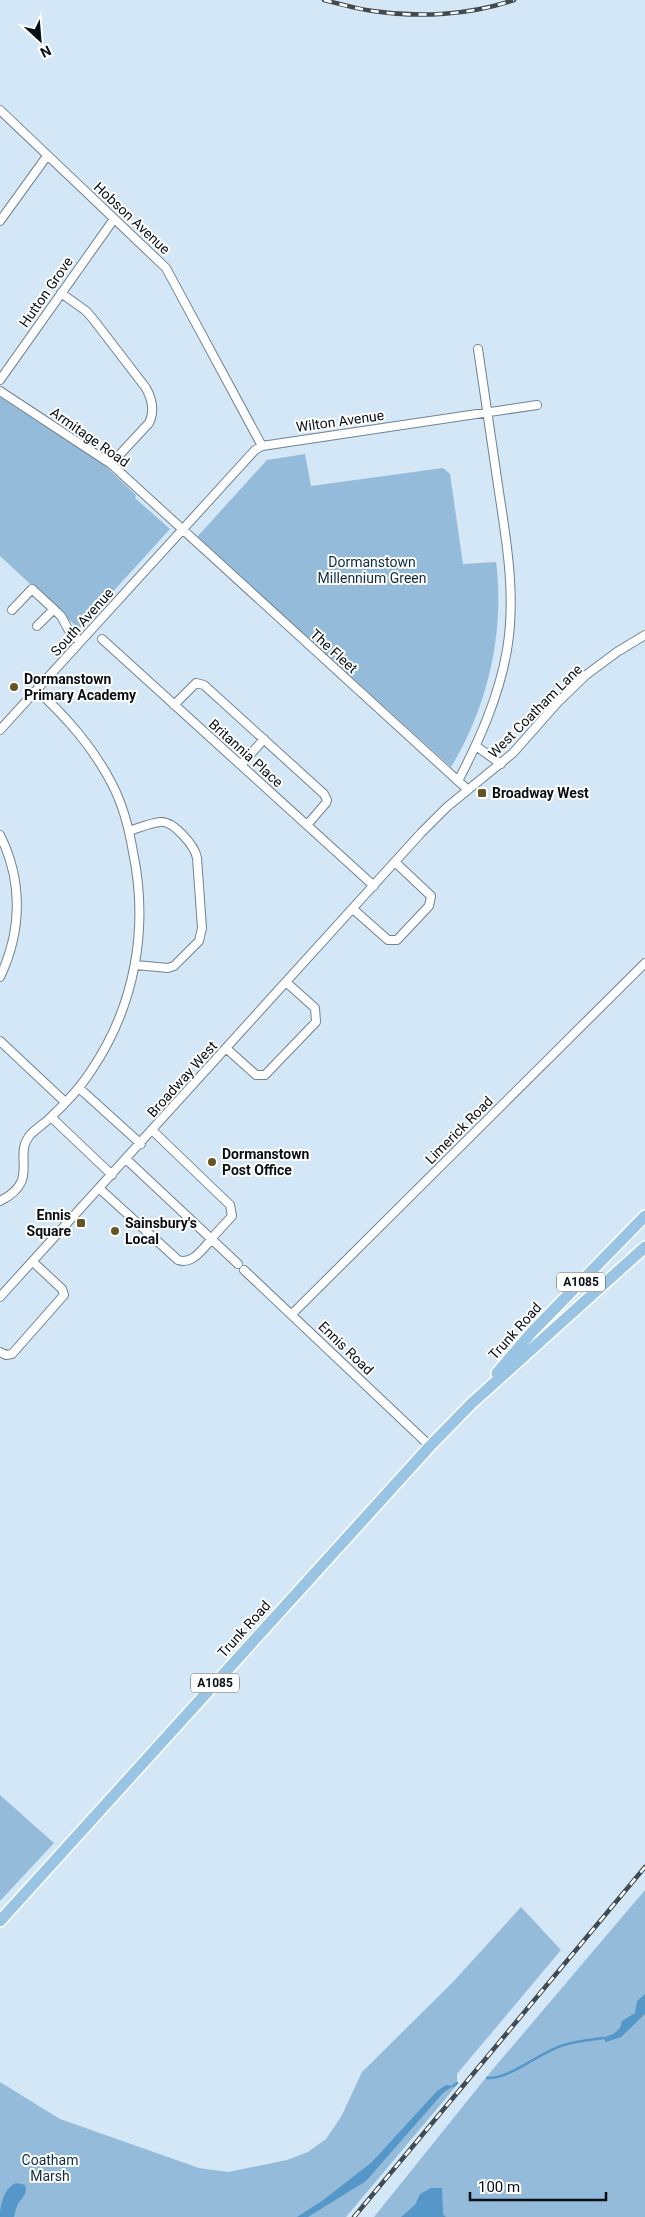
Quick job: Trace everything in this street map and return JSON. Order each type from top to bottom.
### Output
[{"type":"main road","name":"Trunk Road","points":[[472,1403],[532,1332],[645,1216]]},
{"type":"main road","name":"Trunk Road","points":[[0,1921],[430,1446],[472,1403],[645,1247]]},
{"type":"street","name":"Hobson Avenue","points":[[0,110],[114,219],[160,260],[171,276],[262,446]]},
{"type":"street","points":[[0,221],[3,210],[47,156]]},
{"type":"street","name":"Hutton Grove","points":[[0,380],[114,219]]},
{"type":"street","points":[[61,293],[86,311],[93,319],[146,388],[151,401],[152,414],[149,423],[111,464]]},
{"type":"street","points":[[458,781],[487,721],[503,667],[511,614],[508,552],[478,349]]},
{"type":"street","name":"Armitage Road","points":[[0,391],[111,464],[182,530]]},
{"type":"street","name":"Wilton Avenue","points":[[262,446],[537,405]]},
{"type":"street","points":[[182,530],[255,450],[262,446]]},
{"type":"street","name":"South Avenue","points":[[0,730],[182,530]]},
{"type":"street","name":"The Fleet","points":[[182,530],[468,790]]},
{"type":"street","points":[[12,610],[32,589],[64,618],[68,629],[80,642]]},
{"type":"street","points":[[37,626],[54,609]]},
{"type":"street","name":"West Coatham Lane","points":[[468,790],[501,764],[586,676],[617,652],[645,636]]},
{"type":"street","name":"Britannia Place","points":[[102,639],[374,886]]},
{"type":"street","points":[[174,705],[192,686],[200,683],[264,739],[326,797],[326,803],[307,825]]},
{"type":"street","points":[[0,1200],[14,1192],[24,1175],[26,1141],[79,1088],[98,1060],[117,1024],[128,995],[136,965],[140,930],[140,896],[129,831],[118,798],[102,766],[74,728],[37,690]]},
{"type":"street","points":[[241,766],[264,739]]},
{"type":"street","points":[[476,746],[501,764]]},
{"type":"street","name":"Broadway West","points":[[0,1297],[153,1131],[395,862],[447,807],[468,790]]},
{"type":"street","points":[[129,831],[162,821],[170,824],[194,847],[198,858],[202,928],[199,941],[174,966],[168,968],[136,965]]},
{"type":"street","points":[[0,835],[14,867],[18,910],[15,938],[0,977]]},
{"type":"street","points":[[353,909],[392,942],[397,940],[429,906],[431,896],[395,862]]},
{"type":"street","name":"Limerick Road","points":[[292,1314],[645,963]]},
{"type":"street","points":[[226,1048],[256,1075],[265,1075],[316,1022],[315,1008],[286,982]]},
{"type":"street","points":[[0,1041],[66,1102]]},
{"type":"street","points":[[79,1088],[141,1144]]},
{"type":"street","points":[[51,1117],[112,1175]]},
{"type":"street","points":[[100,1189],[178,1260],[187,1262],[193,1259],[212,1239],[232,1216],[230,1205],[153,1131]]},
{"type":"street","name":"Ennis Road","points":[[126,1159],[430,1446]]},
{"type":"street","points":[[0,1352],[6,1355],[12,1354],[64,1295],[62,1289],[33,1262]]},
{"type":"green space","points":[[0,397],[104,465],[136,495],[135,498],[170,529],[79,629],[0,556]]},
{"type":"green space","name":"Dormanstown Millennium Green","points":[[305,454],[311,486],[443,468],[450,474],[463,564],[496,562],[498,615],[491,668],[475,719],[451,767],[197,537],[267,460]]},
{"type":"green space","points":[[0,1795],[54,1843],[0,1901]]},
{"type":"green space","points":[[645,1890],[645,2217],[374,2217],[488,2075]]},
{"type":"green space","name":"Coatham Marsh","points":[[521,1907],[561,1950],[457,2074],[457,2085],[346,2217],[0,2217],[0,2082],[60,2119],[199,2168],[228,2172],[287,2160],[308,2152],[326,2139],[341,2117],[362,2072],[453,1982]]},
{"type":"shaded area","points":[[645,1994],[645,2014],[621,2037],[606,2042],[603,2038],[615,2032],[622,2021],[635,2013],[637,2001]]},
{"type":"shaded area","points":[[446,2085],[453,2086],[443,2093],[366,2181],[308,2217],[297,2217],[322,2201],[372,2162],[437,2091]]},
{"type":"shaded area","points":[[16,2183],[25,2185],[26,2191],[17,2206],[14,2217],[0,2217],[4,2197],[8,2189]]},
{"type":"shaded area","points":[[431,2188],[442,2188],[443,2214],[446,2217],[401,2217],[415,2205],[420,2194]]},
{"type":"waterway","points":[[487,2078],[514,2071],[552,2049],[576,2042],[603,2038]]},
{"type":"waterway","points":[[453,2086],[457,2083]]},
{"type":"railway","points":[[324,0],[373,11],[426,15],[480,9],[514,0]]},
{"type":"railway","points":[[354,2217],[645,1867]]},
{"type":"place","name":"Dormanstown Primary Academy","points":[[14,687]]},
{"type":"place","name":"Broadway West","points":[[482,793]]},
{"type":"place","name":"Dormanstown Post Office","points":[[212,1162]]},
{"type":"place","name":"Ennis Square","points":[[81,1223]]},
{"type":"place","name":"Sainsbury's Local","points":[[115,1231]]}]
